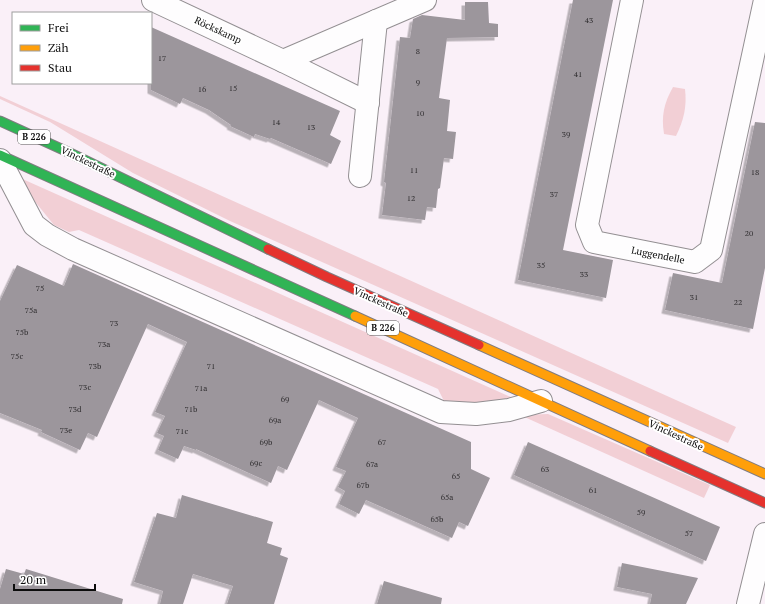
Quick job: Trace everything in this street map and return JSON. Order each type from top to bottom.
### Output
[{"type":"main road","name":"Vinckestraße","points":[[0,121],[76,156],[327,278],[765,474]]},
{"type":"main road","name":"B 226","points":[[0,155],[765,503]]},
{"type":"street","name":"Röckskamp","points":[[153,0],[283,60],[368,102]]},
{"type":"street","points":[[283,60],[425,0]]},
{"type":"street","name":"Luggendelle","points":[[632,0],[587,225],[594,242],[694,262],[711,250],[765,0]]},
{"type":"street","points":[[360,176],[376,21]]},
{"type":"street","points":[[0,160],[34,225],[47,235],[73,249],[441,412],[476,414],[509,410],[541,401]]},
{"type":"street","points":[[748,604],[765,534]]},
{"type":"shaded area","points":[[673,87],[685,89],[686,95],[684,113],[676,136],[664,134],[663,127],[664,110],[667,99]]},
{"type":"shaded area","points":[[0,96],[736,427],[728,443],[230,221],[133,173],[50,122],[0,99]]},
{"type":"shaded area","points":[[18,177],[513,398],[513,402],[467,405],[444,401],[438,389],[79,230],[69,232],[54,225],[28,193]]},
{"type":"shaded area","points":[[548,414],[710,485],[704,498],[520,415]]},
{"type":"building","points":[[573,0],[613,0],[563,250],[613,260],[606,298],[518,280]]},
{"type":"building","points":[[465,2],[488,2],[489,23],[498,24],[498,37],[447,38],[439,98],[450,100],[447,131],[456,132],[453,159],[444,158],[436,208],[427,207],[425,220],[382,215],[386,183],[384,182],[400,37],[410,38],[413,19],[422,15],[465,20]]},
{"type":"building","points":[[152,27],[340,111],[330,135],[341,141],[331,164],[271,138],[270,139],[255,134],[254,137],[230,126],[231,125],[209,110],[183,98],[180,104],[151,90]]},
{"type":"building","points":[[755,122],[765,123],[765,268],[753,329],[665,310],[673,273],[722,283]]},
{"type":"building","points":[[73,264],[471,442],[471,469],[490,478],[468,526],[459,522],[452,538],[366,500],[359,514],[339,504],[345,491],[338,487],[346,471],[336,467],[358,418],[319,400],[287,470],[278,466],[271,483],[196,449],[184,446],[178,459],[158,450],[164,436],[157,433],[165,416],[155,412],[187,342],[148,324],[97,437],[88,433],[80,450],[41,432],[42,430],[0,413],[0,301],[17,265],[64,286]]},
{"type":"building","points":[[528,442],[720,527],[706,561],[514,475]]},
{"type":"building","points":[[182,495],[273,522],[267,543],[282,548],[280,555],[288,558],[274,604],[227,604],[233,586],[193,574],[183,604],[160,604],[163,591],[134,582],[157,513],[176,518]]},
{"type":"building","points":[[622,563],[698,578],[686,604],[650,604],[652,594],[617,587]]},
{"type":"building","points":[[6,569],[24,574],[26,569],[123,599],[122,604],[0,604],[0,589]]},
{"type":"building","points":[[384,581],[442,598],[441,604],[377,604]]},
{"type":"traffic: fast","points":[[0,121],[68,152],[268,249]]},
{"type":"traffic: fast","points":[[0,155],[355,316]]},
{"type":"traffic: slow","points":[[355,316],[650,451]]},
{"type":"traffic: slow","points":[[479,345],[765,474]]},
{"type":"traffic: jam","points":[[268,249],[479,345]]},
{"type":"traffic: jam","points":[[650,451],[765,503]]}]
